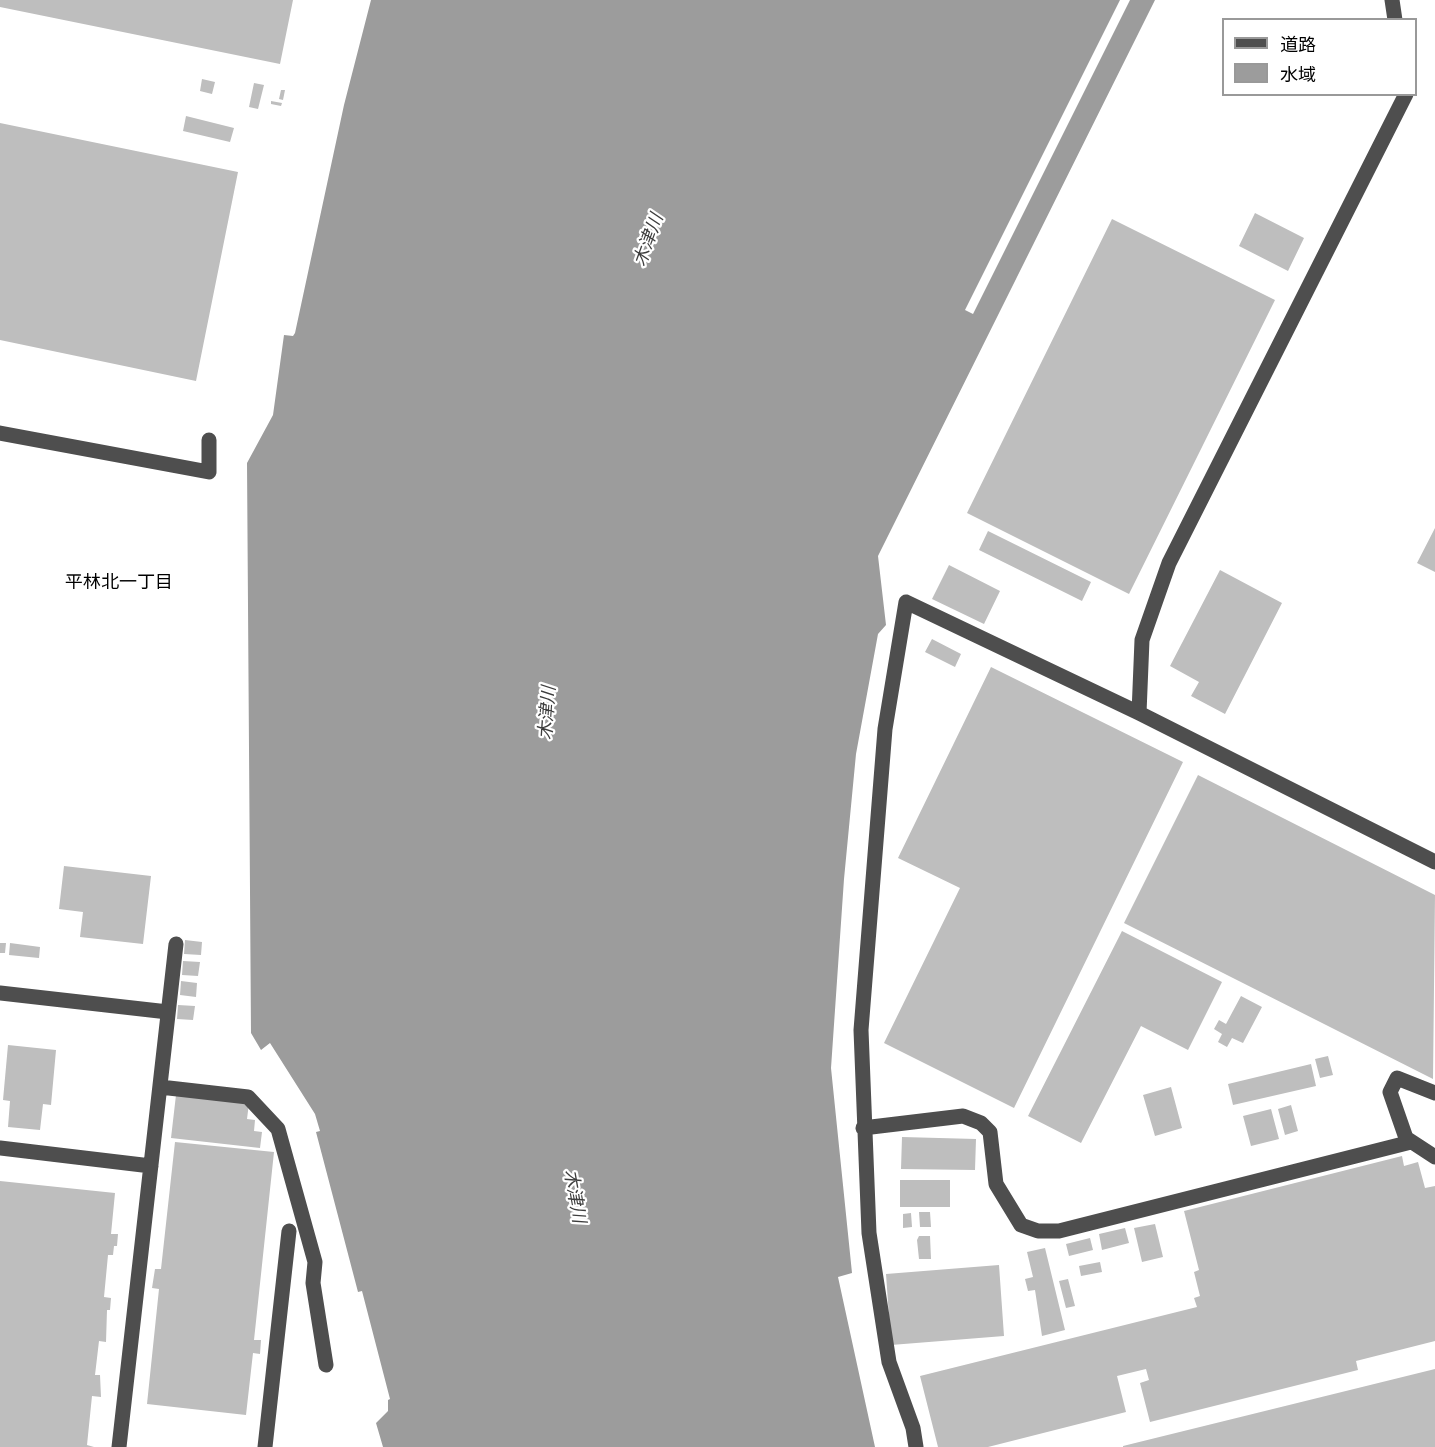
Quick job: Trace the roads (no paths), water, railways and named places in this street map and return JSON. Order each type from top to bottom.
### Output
[{"type":"lane","points":[[1392,0],[1395,18]]},
{"type":"lane","points":[[1138,713],[1142,640],[1169,563],[1405,96]]},
{"type":"lane","points":[[0,433],[209,472],[209,440]]},
{"type":"lane","points":[[916,1447],[913,1428],[889,1362],[869,1233],[863,1128],[861,1030],[885,729],[906,602],[1138,713],[1435,862]]},
{"type":"lane","points":[[119,1447],[176,944]]},
{"type":"lane","points":[[0,993],[168,1012]]},
{"type":"lane","points":[[1435,1093],[1397,1078],[1390,1092],[1406,1138],[1435,1157]]},
{"type":"lane","points":[[160,1087],[248,1096],[278,1129],[315,1262],[313,1282],[326,1365]]},
{"type":"lane","points":[[863,1128],[963,1116],[981,1123],[990,1132],[996,1184],[1021,1225],[1038,1231],[1059,1231],[1411,1142]]},
{"type":"lane","points":[[0,1148],[151,1166]]},
{"type":"lane","points":[[265,1447],[289,1231]]},
{"type":"water","name":"木津川","points":[[371,0],[1155,0],[878,556],[886,625],[878,634],[856,754],[844,879],[831,1068],[852,1273],[838,1277],[875,1447],[383,1447],[376,1423],[388,1411],[388,1400],[390,1399],[362,1291],[358,1292],[316,1132],[320,1131],[315,1114],[270,1043],[261,1050],[251,1033],[247,463],[273,415],[284,335],[293,336],[295,333],[344,105]]},
{"type":"district","name":"平林北一丁目","points":[[119,582]]}]
